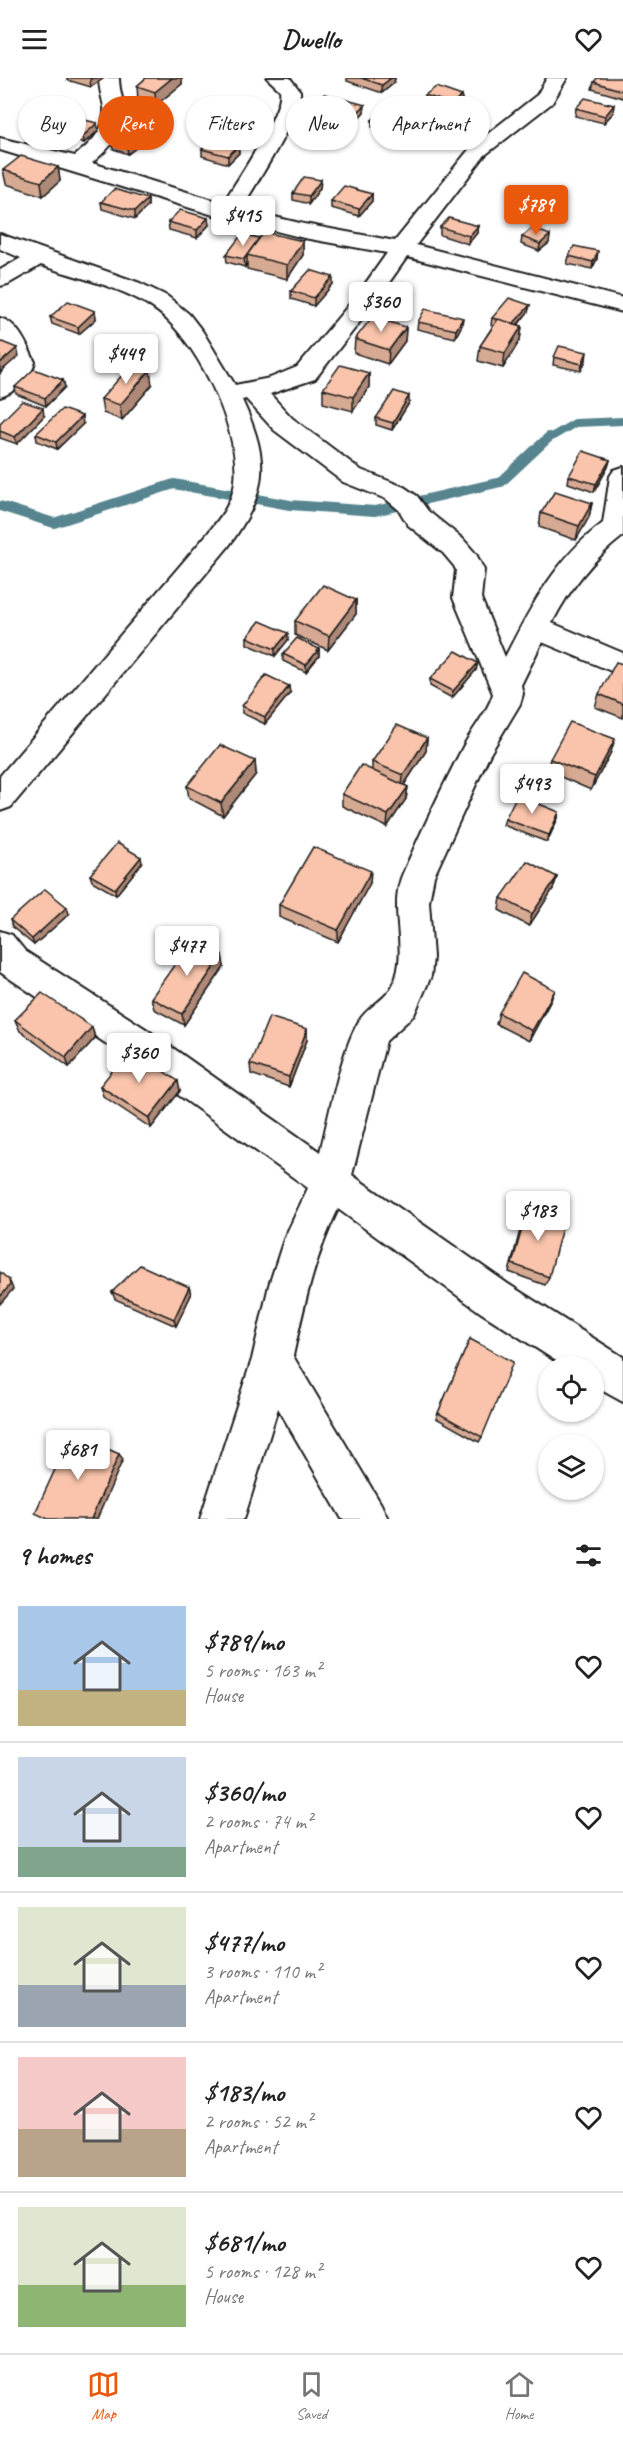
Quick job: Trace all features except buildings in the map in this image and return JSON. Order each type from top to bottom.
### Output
[{"type":"street","points":[[75,165],[99,147],[112,127],[115,112],[109,78]]},
{"type":"street","points":[[228,212],[263,155],[290,103],[292,95],[290,87],[277,78]]},
{"type":"street","points":[[240,392],[276,385],[306,373],[366,299],[400,250],[478,151],[545,99],[558,78]]},
{"type":"street","points":[[0,144],[228,212],[304,231],[434,255],[623,305]]},
{"type":"street","points":[[0,241],[131,289],[166,305],[207,356],[240,392],[352,476],[395,494],[408,503],[418,518],[453,546],[466,561],[470,570],[467,598],[508,694],[505,704],[477,749],[418,876],[412,902],[416,957],[414,976],[402,1004],[372,1031],[332,1181],[303,1239],[289,1285],[272,1359],[222,1519]]},
{"type":"street","points":[[0,279],[39,257]]},
{"type":"street","points":[[0,325],[12,339],[23,362],[21,369],[0,389]]},
{"type":"street","points":[[0,798],[218,540],[242,508],[249,472],[243,441],[240,392]]},
{"type":"street","points":[[506,685],[569,573],[588,549],[616,527],[621,512],[623,476]]},
{"type":"street","points":[[536,628],[623,665]]},
{"type":"street","points":[[0,946],[13,962],[124,1034],[494,1298],[623,1381]]},
{"type":"street","points":[[272,1359],[366,1519]]},
{"type":"waterway","points":[[548,439],[575,423],[623,421]]},
{"type":"waterway","points":[[0,506],[54,523],[174,484],[290,505],[375,511],[501,482],[549,437]]}]
